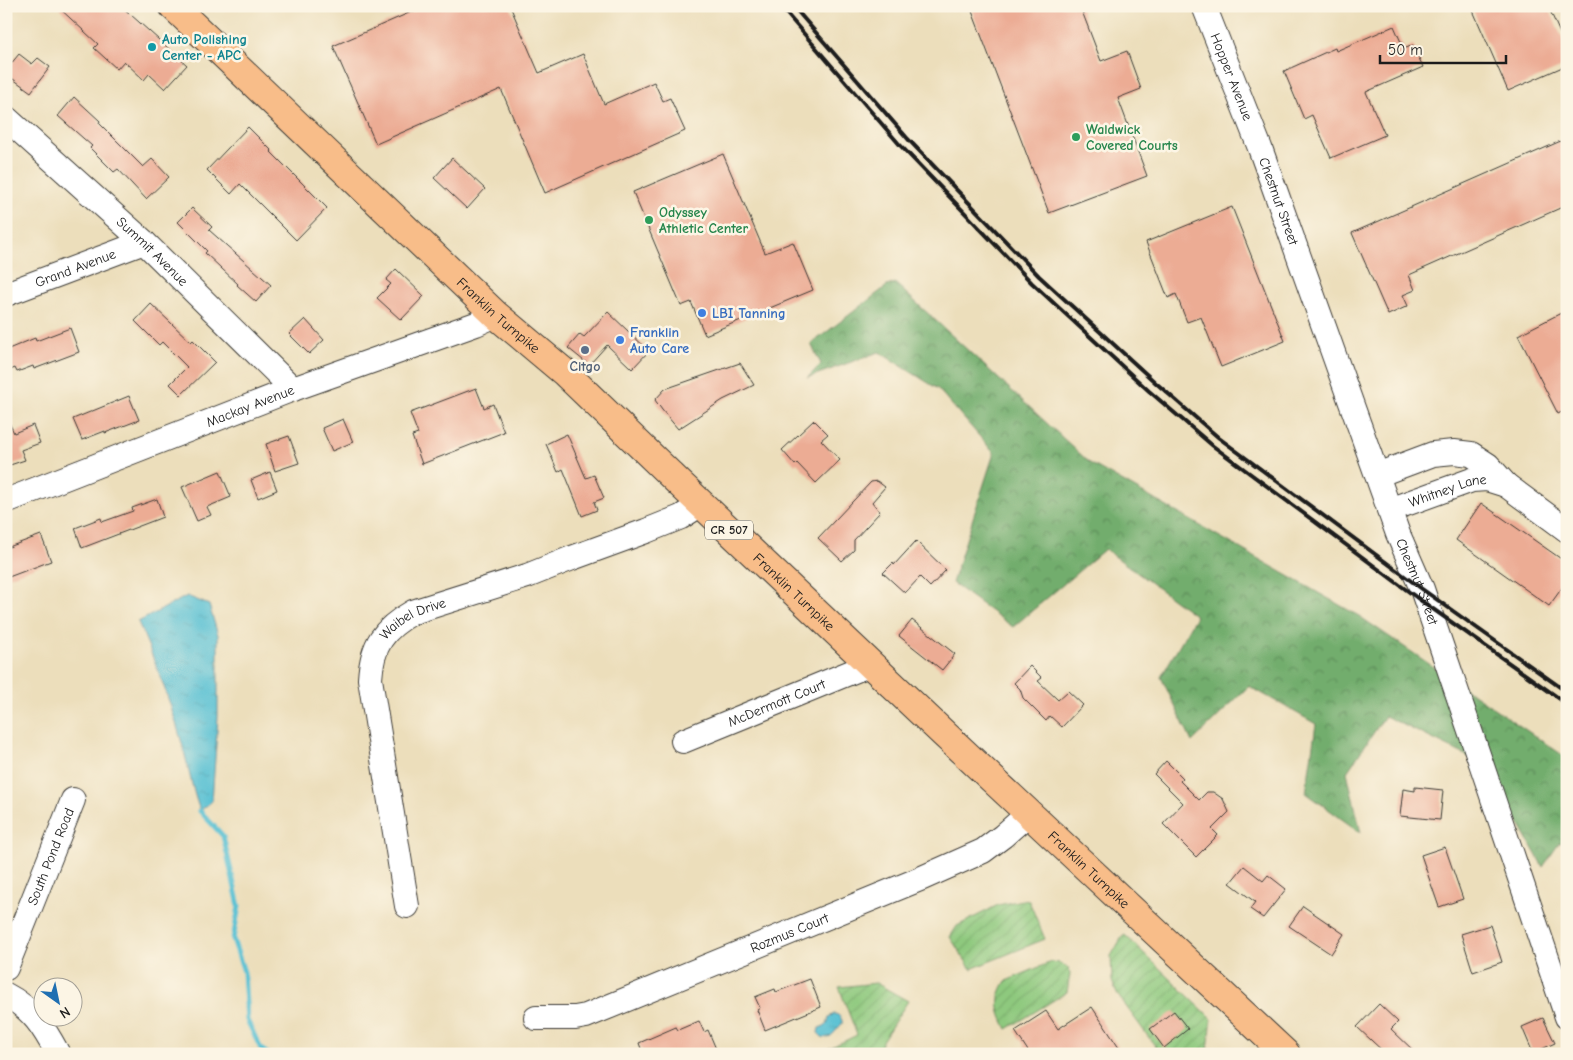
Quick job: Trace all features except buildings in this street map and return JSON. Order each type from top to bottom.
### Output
[{"type":"main road","name":"Franklin Turnpike","points":[[173,6],[496,315],[564,372],[701,504],[1286,1054]]},
{"type":"street","name":"Hopper Avenue","points":[[1204,6],[1260,148]]},
{"type":"street","name":"Summit Avenue","points":[[6,118],[144,242],[293,389]]},
{"type":"street","name":"Chestnut Street","points":[[1260,148],[1398,534],[1422,588],[1567,1017]]},
{"type":"street","name":"Grand Avenue","points":[[6,294],[144,242]]},
{"type":"street","name":"Mackay Avenue","points":[[6,501],[293,389],[476,324],[496,315]]},
{"type":"street","name":"Whitney Lane","points":[[1377,475],[1433,454],[1454,452],[1471,454],[1488,465],[1506,485],[1567,530]]},
{"type":"street","name":"Whitney Lane","points":[[1390,510],[1472,480],[1487,479],[1506,485]]},
{"type":"street","name":"Waibel Drive","points":[[407,906],[370,678],[371,662],[376,647],[385,633],[397,621],[412,612],[527,576],[681,517],[701,504]]},
{"type":"street","name":"McDermott Court","points":[[683,741],[871,664]]},
{"type":"street","name":"South Pond Road","points":[[6,968],[72,800]]},
{"type":"street","name":"Rozmus Court","points":[[536,1018],[575,1018],[586,1016],[920,879],[983,851],[1029,813]]},
{"type":"street","points":[[6,995],[31,1012],[44,1028],[58,1054]]},
{"type":"green space","points":[[895,283],[1090,463],[1359,616],[1567,758],[1567,846],[1560,842],[1543,867],[1486,765],[1385,716],[1347,772],[1361,833],[1306,793],[1316,724],[1249,686],[1192,742],[1161,677],[1196,616],[1105,549],[1013,627],[952,583],[994,453],[938,389],[879,352],[807,378],[821,364],[811,344],[887,286]]},
{"type":"green space","points":[[1022,900],[1029,901],[1045,939],[971,969],[950,937],[957,926],[998,905]]},
{"type":"green space","points":[[1125,935],[1212,1019],[1208,1049],[1203,1054],[1161,1054],[1117,994],[1112,981],[1111,956]]},
{"type":"green space","points":[[1051,962],[1060,963],[1068,968],[1070,974],[1067,992],[1007,1029],[1001,1017],[999,1005],[1000,994],[1006,981]]},
{"type":"green space","points":[[876,983],[908,1001],[882,1041],[881,1054],[817,1054],[857,1035],[839,987]]},
{"type":"water","points":[[187,596],[209,605],[218,635],[218,716],[212,801],[200,811],[170,705],[138,622]]},
{"type":"water","points":[[834,1014],[840,1017],[842,1024],[831,1036],[822,1037],[818,1033],[819,1028],[827,1025],[829,1017]]},
{"type":"waterway","points":[[200,811],[223,836],[239,906],[233,939],[244,972],[247,1020],[261,1049],[268,1054]]},
{"type":"railway","points":[[780,6],[900,145],[1032,283],[1149,391],[1213,446],[1416,597],[1567,704]]},
{"type":"railway","points":[[793,6],[908,139],[1039,276],[1156,383],[1219,438],[1422,589],[1567,692]]},
{"type":"place","name":"Auto Polishing Center - APC","points":[[152,47]]},
{"type":"place","name":"Waldwick Covered Courts","points":[[1076,137]]},
{"type":"place","name":"Odyssey Athletic Center","points":[[649,220]]},
{"type":"place","name":"LBI Tanning","points":[[702,313]]},
{"type":"place","name":"Franklin Auto Care","points":[[620,340]]},
{"type":"place","name":"Citgo","points":[[585,350]]}]
